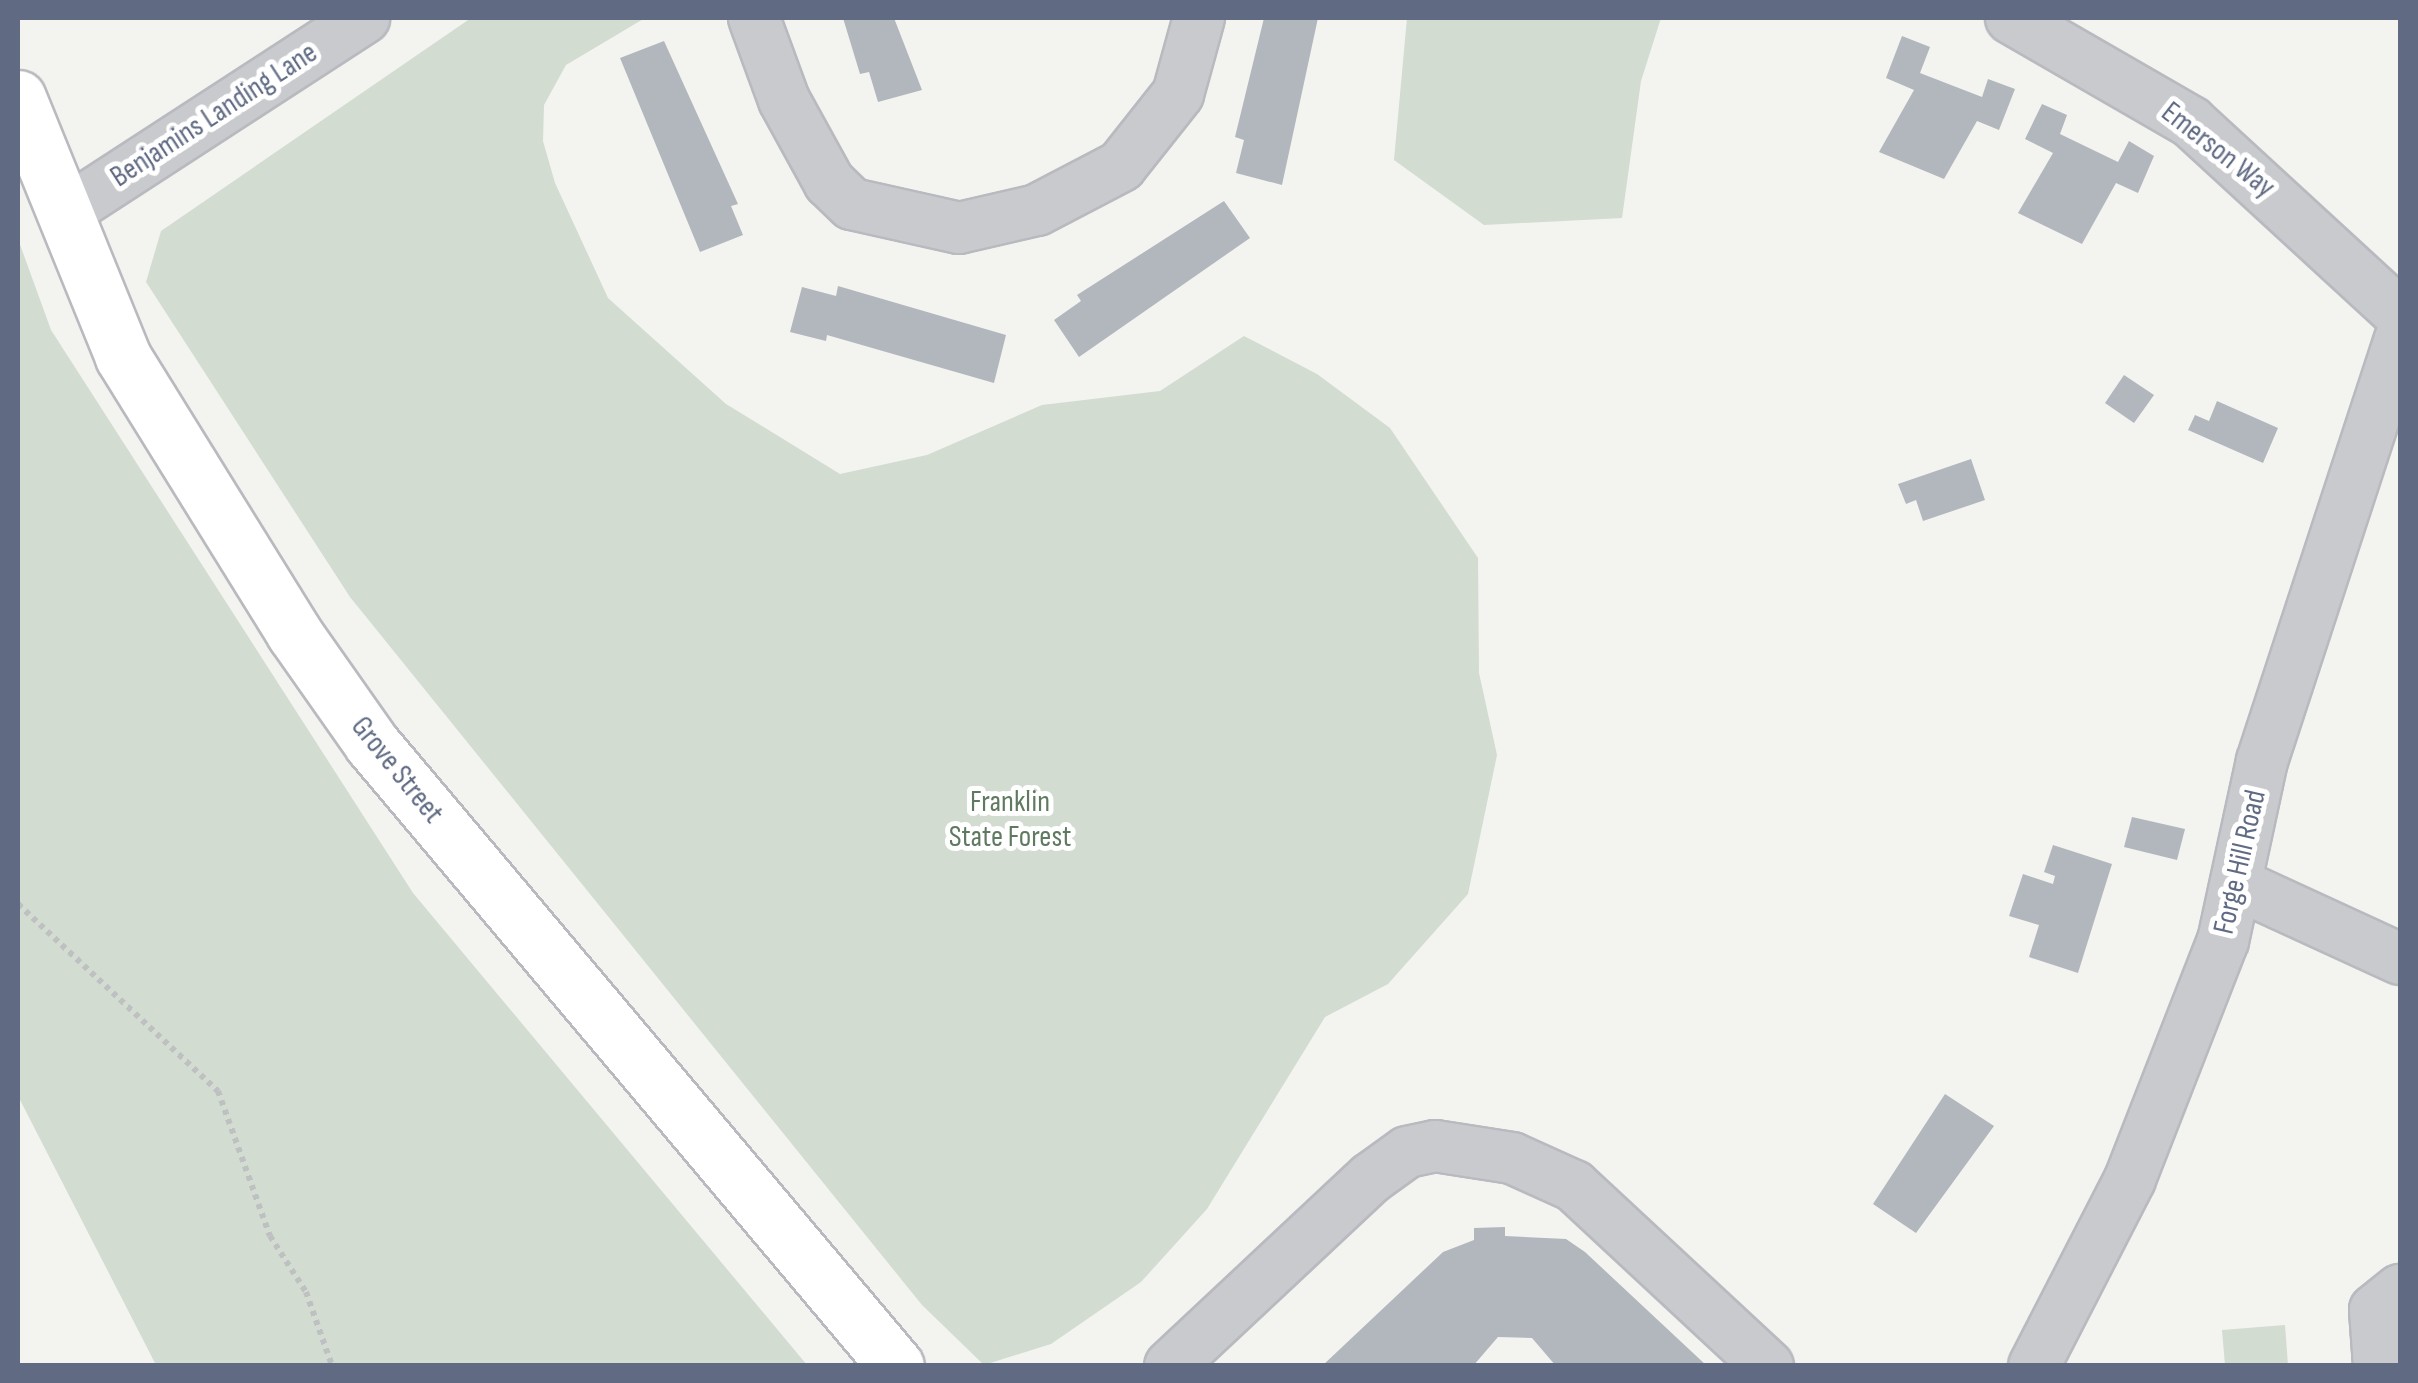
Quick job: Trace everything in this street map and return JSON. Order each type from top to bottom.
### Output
[{"type":"main road","name":"Grove Street","points":[[18,98],[144,397],[372,744],[896,1366]]},
{"type":"street","name":"Benjamins Landing Lane","points":[[64,213],[364,18]]},
{"type":"street","points":[[754,18],[784,100],[828,182],[852,204],[878,214],[959,228],[1037,210],[1121,166],[1178,94],[1199,18]]},
{"type":"street","name":"Emerson Way","points":[[2012,18],[2192,122],[2400,314]]},
{"type":"street","name":"Forge Hill Road","points":[[2034,1366],[2130,1179],[2239,886],[2262,761],[2400,339]]},
{"type":"street","points":[[2239,886],[2400,959]]},
{"type":"street","points":[[1170,1366],[1406,1152],[1466,1148],[1546,1170],[1628,1232],[1768,1366]]},
{"type":"street","points":[[2379,1366],[2374,1310],[2400,1290]]},
{"type":"path","points":[[18,904],[218,1090],[270,1236],[306,1292],[332,1366]]},
{"type":"green space","name":"Franklin State Forest","points":[[471,18],[645,18],[566,65],[544,105],[543,141],[555,183],[608,298],[726,404],[840,474],[927,455],[1042,405],[1160,391],[1244,336],[1317,374],[1390,428],[1478,558],[1479,673],[1497,755],[1468,894],[1388,984],[1325,1017],[1207,1209],[1141,1282],[1051,1344],[984,1365],[922,1305],[350,597],[146,282],[161,231]]},
{"type":"green space","points":[[1407,18],[1661,18],[1641,81],[1622,218],[1484,225],[1394,160]]},
{"type":"green space","points":[[18,239],[51,330],[413,893],[807,1365],[156,1365],[18,1096]]},
{"type":"green space","points":[[2285,1325],[2288,1365],[2225,1365],[2222,1330]]},
{"type":"building","points":[[843,18],[894,18],[922,90],[878,102],[869,72],[860,74]]},
{"type":"building","points":[[1264,18],[1318,18],[1282,185],[1236,173],[1244,140],[1235,137]]},
{"type":"building","points":[[1902,36],[1930,47],[1920,73],[1982,97],[1988,79],[2015,89],[1999,130],[1977,121],[1944,179],[1879,152],[1914,90],[1886,78]]},
{"type":"building","points":[[664,41],[738,204],[731,206],[743,235],[700,252],[620,58]]},
{"type":"building","points":[[2042,104],[2067,115],[2060,134],[2118,162],[2129,141],[2154,156],[2138,193],[2116,183],[2082,244],[2018,213],[2053,153],[2025,139]]},
{"type":"building","points":[[1224,201],[1250,238],[1079,357],[1054,320],[1081,301],[1077,295]]},
{"type":"building","points":[[838,286],[1006,335],[994,383],[827,335],[826,341],[790,332],[802,287],[836,296]]},
{"type":"building","points":[[2124,375],[2154,395],[2134,423],[2105,403]]},
{"type":"building","points":[[2217,401],[2278,428],[2263,463],[2188,430],[2195,415],[2209,421]]},
{"type":"building","points":[[1971,459],[1985,500],[1923,521],[1916,500],[1906,504],[1898,484]]},
{"type":"building","points":[[2132,817],[2185,829],[2177,860],[2124,847]]},
{"type":"building","points":[[2053,845],[2112,864],[2078,973],[2029,957],[2039,925],[2009,916],[2023,874],[2053,884],[2055,876],[2044,872]]},
{"type":"building","points":[[1945,1094],[1994,1126],[1916,1233],[1873,1204]]},
{"type":"building","points":[[1505,1227],[1505,1236],[1566,1239],[1585,1252],[1707,1366],[1556,1366],[1532,1338],[1498,1337],[1473,1366],[1322,1366],[1443,1252],[1474,1240],[1474,1228]]}]
